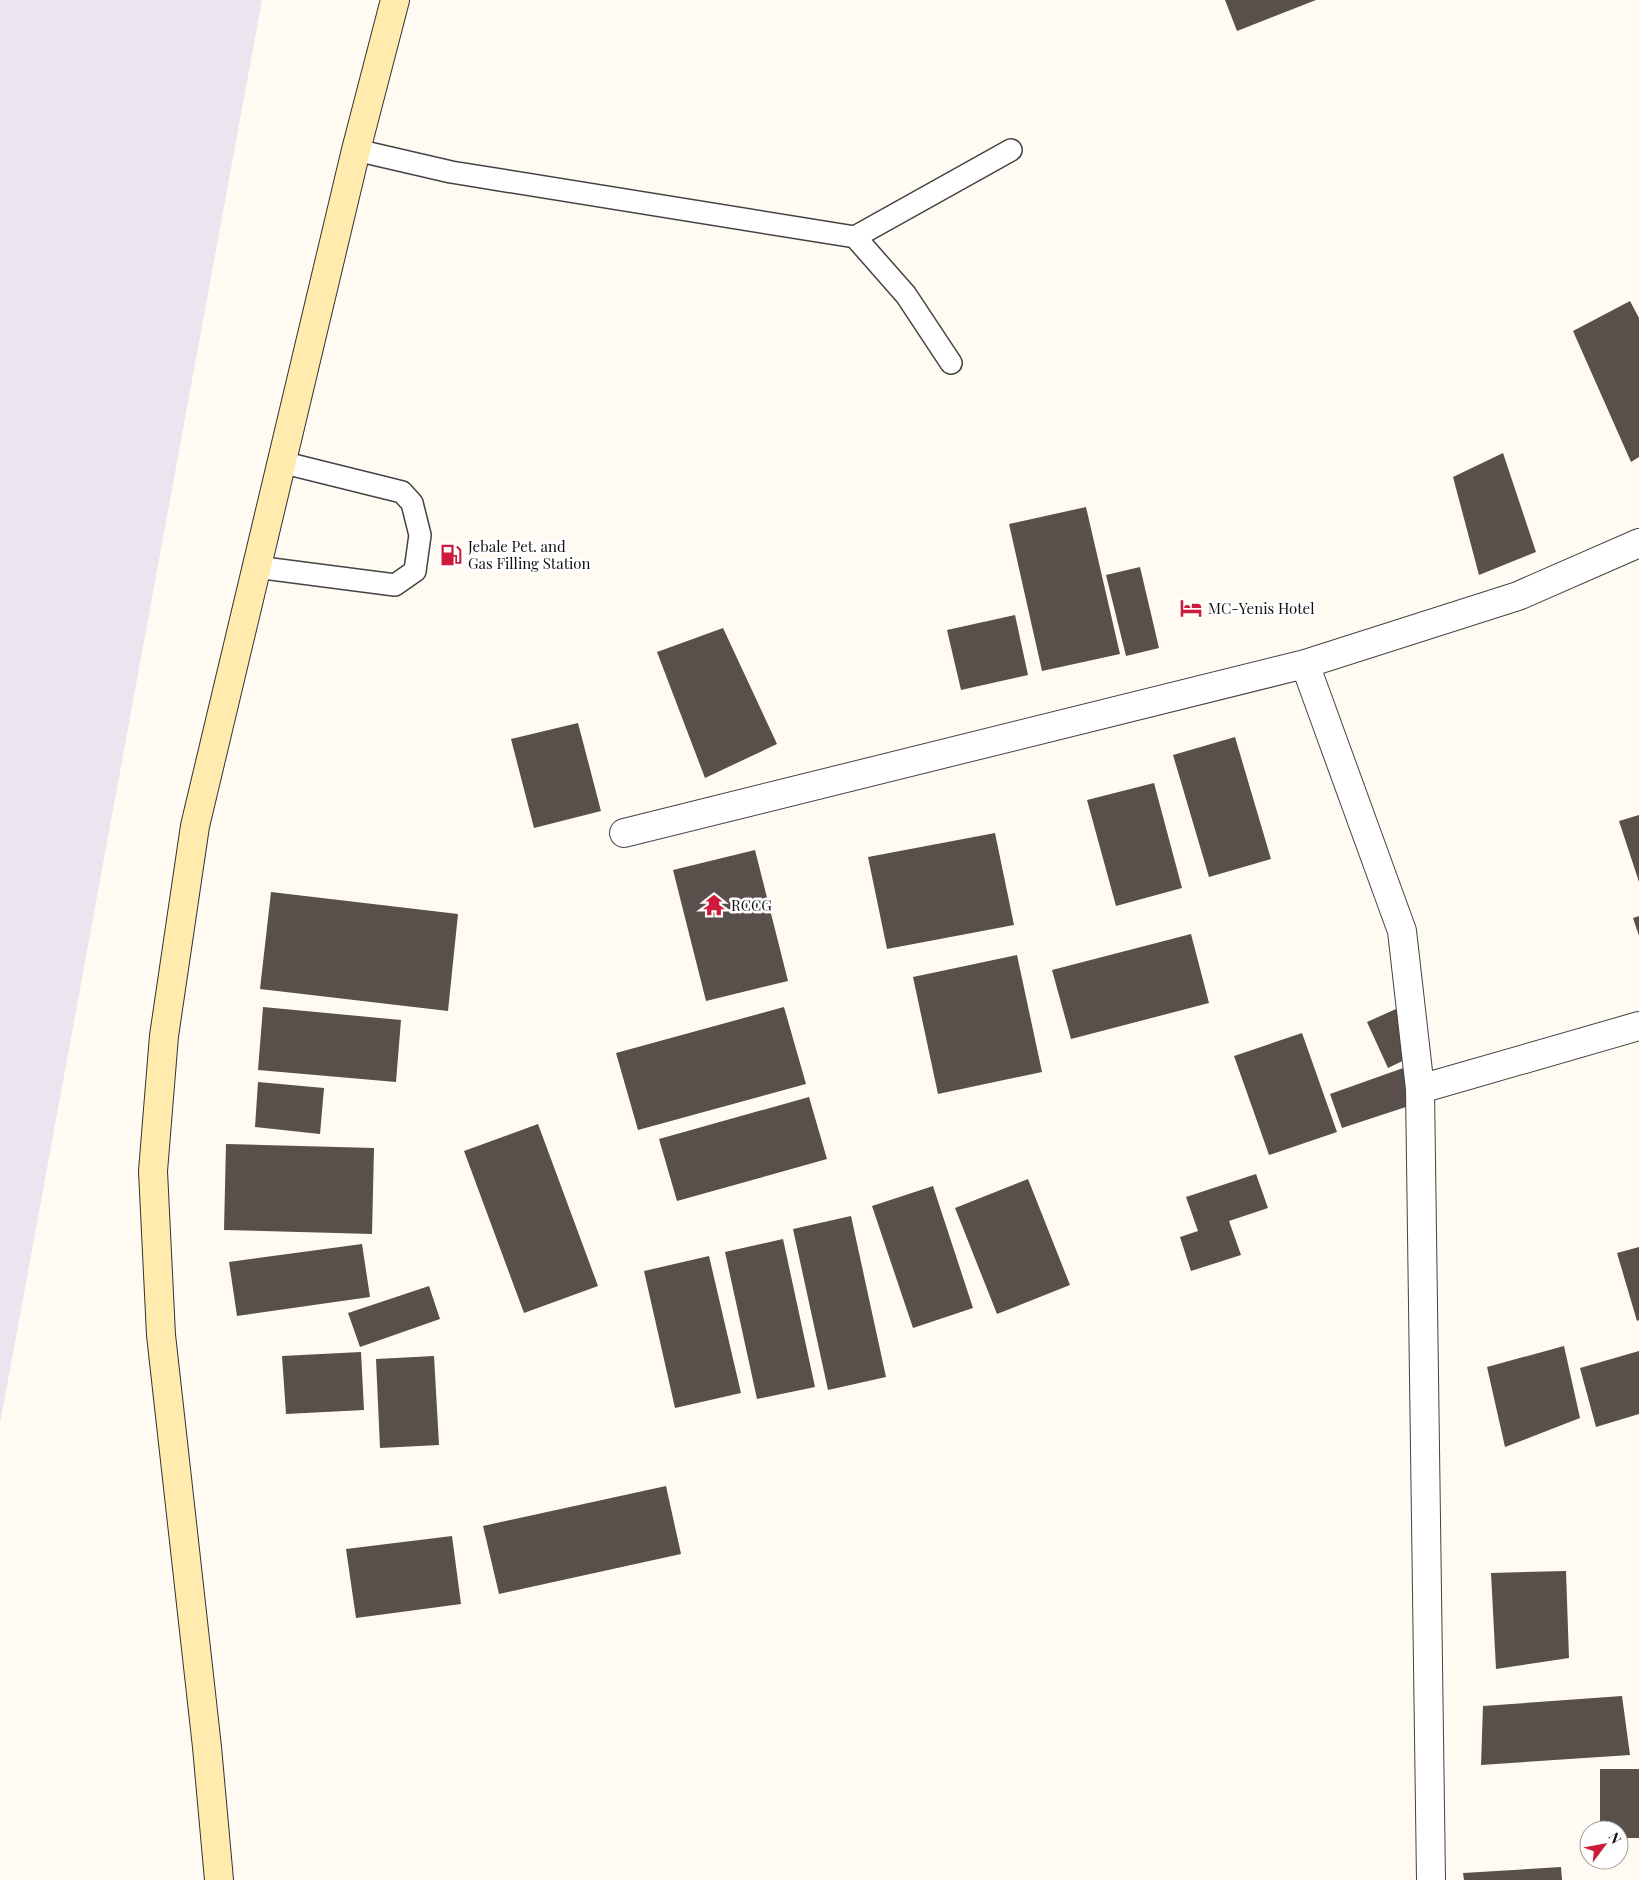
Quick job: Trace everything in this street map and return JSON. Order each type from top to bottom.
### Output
[{"type":"street","points":[[219,1880],[207,1747],[161,1334],[153,1170],[164,1036],[195,826],[356,150],[395,0]]},
{"type":"street","points":[[624,833],[1305,664],[1518,596],[1639,543]]},
{"type":"street","points":[[1305,664],[1402,931],[1420,1089],[1431,1880]]},
{"type":"street","points":[[1420,1089],[1639,1026]]},
{"type":"lane","points":[[356,150],[450,172],[855,237],[1011,150]]},
{"type":"lane","points":[[855,237],[906,295],[951,363]]},
{"type":"lane","points":[[256,567],[395,585],[415,571],[420,535],[412,503],[402,492],[281,462]]},
{"type":"shaded area","points":[[0,0],[262,0],[0,1424]]},
{"type":"building","points":[[1225,0],[1316,0],[1237,31]]},
{"type":"building","points":[[1630,301],[1639,318],[1639,457],[1631,462],[1573,331]]},
{"type":"building","points":[[1503,453],[1536,552],[1479,575],[1453,477]]},
{"type":"building","points":[[1086,507],[1120,654],[1042,671],[1009,524]]},
{"type":"building","points":[[1140,567],[1159,648],[1126,656],[1106,575]]},
{"type":"building","points":[[1015,615],[1028,675],[961,690],[947,630]]},
{"type":"building","points":[[723,628],[777,744],[705,778],[657,652]]},
{"type":"building","points":[[578,723],[601,811],[534,828],[511,739]]},
{"type":"building","points":[[1235,737],[1271,859],[1209,877],[1173,755]]},
{"type":"building","points":[[1154,783],[1182,888],[1116,906],[1087,800]]},
{"type":"building","points":[[1639,815],[1639,882],[1619,821]]},
{"type":"building","points":[[995,833],[1014,925],[887,949],[868,857]]},
{"type":"building","points":[[755,850],[788,981],[706,1001],[673,870]]},
{"type":"building","points":[[271,892],[458,914],[448,1011],[260,989]]},
{"type":"building","points":[[1639,916],[1639,936],[1633,918]]},
{"type":"building","points":[[1191,934],[1209,1003],[1071,1039],[1052,970]]},
{"type":"building","points":[[1017,955],[1042,1072],[938,1094],[913,977]]},
{"type":"building","points":[[263,1007],[401,1020],[396,1082],[258,1070]]},
{"type":"building","points":[[784,1007],[806,1084],[638,1130],[616,1053]]},
{"type":"building","points":[[1396,1009],[1417,1054],[1388,1068],[1367,1022]]},
{"type":"building","points":[[1302,1033],[1337,1132],[1269,1155],[1234,1056]]},
{"type":"building","points":[[1406,1067],[1418,1103],[1342,1128],[1330,1094]]},
{"type":"building","points":[[258,1082],[324,1088],[320,1134],[255,1127]]},
{"type":"building","points":[[809,1097],[827,1159],[677,1201],[659,1139]]},
{"type":"building","points":[[538,1124],[598,1286],[524,1313],[464,1151]]},
{"type":"building","points":[[226,1144],[374,1148],[372,1234],[224,1230]]},
{"type":"building","points":[[1256,1174],[1268,1208],[1229,1221],[1241,1255],[1191,1271],[1180,1237],[1198,1231],[1186,1197]]},
{"type":"building","points":[[1028,1179],[1070,1285],[997,1314],[955,1208]]},
{"type":"building","points":[[933,1186],[973,1308],[913,1328],[872,1206]]},
{"type":"building","points":[[851,1216],[886,1377],[828,1390],[793,1229]]},
{"type":"building","points":[[783,1239],[815,1387],[757,1399],[725,1252]]},
{"type":"building","points":[[362,1244],[370,1297],[237,1316],[229,1262]]},
{"type":"building","points":[[1639,1247],[1639,1320],[1637,1321],[1617,1253]]},
{"type":"building","points":[[709,1256],[741,1393],[675,1408],[644,1271]]},
{"type":"building","points":[[429,1286],[440,1319],[360,1347],[348,1313]]},
{"type":"building","points":[[1564,1346],[1580,1418],[1505,1447],[1487,1367]]},
{"type":"building","points":[[1639,1351],[1639,1414],[1596,1427],[1580,1368]]},
{"type":"building","points":[[361,1352],[364,1410],[286,1414],[282,1356]]},
{"type":"building","points":[[434,1356],[439,1445],[380,1448],[376,1359]]},
{"type":"building","points":[[666,1486],[681,1554],[499,1594],[483,1526]]},
{"type":"building","points":[[452,1536],[461,1604],[356,1618],[346,1549]]},
{"type":"building","points":[[1566,1571],[1569,1658],[1496,1669],[1491,1573]]},
{"type":"building","points":[[1622,1696],[1630,1755],[1481,1765],[1483,1706]]},
{"type":"building","points":[[1600,1769],[1639,1769],[1639,1838],[1629,1838],[1629,1820],[1600,1820]]},
{"type":"building","points":[[1561,1867],[1562,1880],[1464,1880],[1463,1873]]},
{"type":"place","name":"Jebale Pet. and Gas Filling Station","points":[[451,555]]},
{"type":"place","name":"MC-Yenis Hotel","points":[[1191,608]]},
{"type":"place","name":"RCCG","points":[[714,905]]}]
